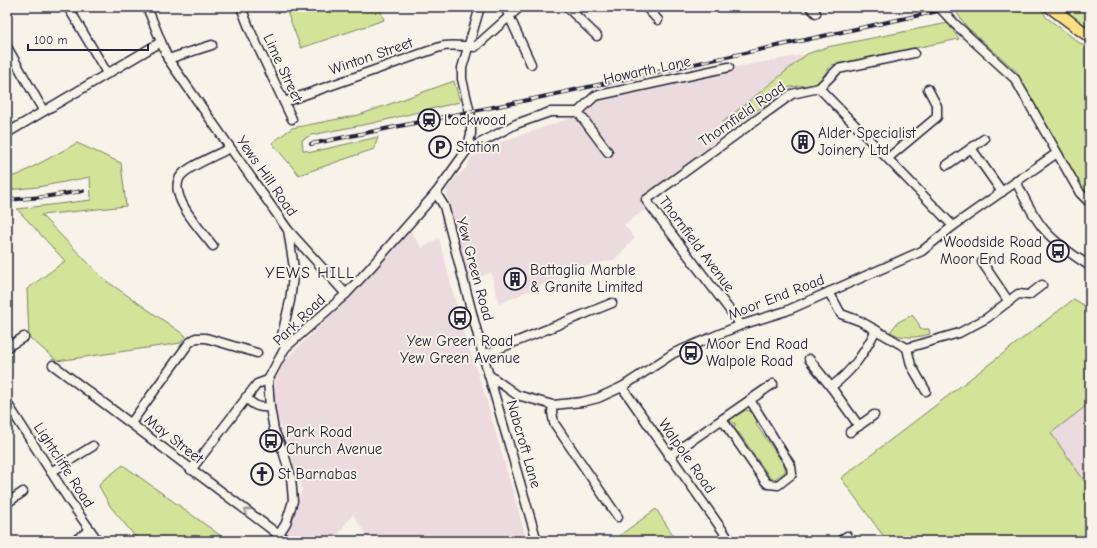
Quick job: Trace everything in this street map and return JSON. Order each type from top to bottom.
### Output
[{"type":"main road","points":[[1050,7],[1090,37]]},
{"type":"street","points":[[68,7],[106,73]]},
{"type":"street","name":"Yews Hill Road","points":[[147,7],[168,59],[288,230],[294,268],[290,301],[282,335],[286,348]]},
{"type":"street","name":"Lime Street","points":[[241,7],[250,30],[292,119]]},
{"type":"street","points":[[467,150],[471,134],[471,117],[462,79],[464,61],[480,7]]},
{"type":"street","points":[[505,7],[531,64]]},
{"type":"street","points":[[468,46],[475,47],[520,7]]},
{"type":"street","points":[[567,7],[597,36]]},
{"type":"street","points":[[646,7],[658,20]]},
{"type":"street","points":[[939,7],[955,24],[1015,79],[1080,193],[1090,203]]},
{"type":"street","points":[[7,133],[43,110],[160,42]]},
{"type":"street","points":[[168,59],[212,45]]},
{"type":"street","name":"Winton Street","points":[[284,102],[440,47],[447,45],[461,47],[468,46]]},
{"type":"street","points":[[7,47],[43,110]]},
{"type":"street","points":[[914,53],[838,69],[819,88],[953,226]]},
{"type":"street","name":"Howarth Lane","points":[[578,112],[595,96],[729,67]]},
{"type":"street","name":"Thornfield Road","points":[[646,200],[792,94],[819,88]]},
{"type":"street","points":[[888,158],[937,117],[937,106],[928,89]]},
{"type":"street","points":[[467,150],[516,124],[550,112],[578,112],[608,152]]},
{"type":"street","points":[[947,165],[984,140]]},
{"type":"street","points":[[213,246],[181,201],[177,192],[178,184],[180,176],[188,170],[230,148]]},
{"type":"street","points":[[972,148],[1002,192]]},
{"type":"street","name":"Park Road","points":[[268,380],[286,348],[346,294],[436,193],[467,150]]},
{"type":"street","name":"Moor End Road","points":[[489,375],[517,395],[553,405],[582,402],[598,398],[622,387],[674,353],[741,325],[786,311],[922,251],[953,226],[1057,153]]},
{"type":"street","points":[[1016,181],[1029,208],[1048,236],[1090,266]]},
{"type":"street","name":"Yew Green Road","points":[[436,193],[444,206],[483,355]]},
{"type":"street","name":"Thornfield Avenue","points":[[646,200],[741,325]]},
{"type":"street","points":[[288,230],[346,294]]},
{"type":"street","points":[[982,262],[1009,302]]},
{"type":"street","points":[[829,292],[841,314],[876,330],[907,348],[959,333],[987,318],[1018,294],[1029,295],[1042,285]]},
{"type":"street","points":[[483,355],[612,303]]},
{"type":"street","points":[[831,387],[846,376],[861,358],[876,330]]},
{"type":"street","points":[[7,347],[24,337]]},
{"type":"street","points":[[131,423],[189,343],[196,338],[206,338],[257,353]]},
{"type":"street","points":[[907,348],[911,365],[926,391]]},
{"type":"street","name":"Nabcroft Lane","points":[[483,355],[536,541]]},
{"type":"street","points":[[809,359],[859,426]]},
{"type":"street","name":"May Street","points":[[53,365],[131,423],[277,538],[287,541]]},
{"type":"street","points":[[191,470],[257,384],[268,380],[270,407],[274,430],[284,451],[291,477],[293,501],[286,523],[277,538]]},
{"type":"street","points":[[669,456],[722,421],[773,384]]},
{"type":"street","name":"Walpole Road","points":[[622,387],[730,541]]},
{"type":"street","points":[[246,397],[252,405],[261,408],[270,407]]},
{"type":"street","points":[[722,421],[765,481],[768,484],[778,485],[792,474],[791,466],[750,400]]},
{"type":"street","name":"Lightcliffe Road","points":[[7,402],[51,472],[98,541]]},
{"type":"street","points":[[553,405],[552,412],[554,423],[618,517]]},
{"type":"street","points":[[850,432],[874,415]]},
{"type":"street","points":[[51,472],[93,446]]},
{"type":"street","points":[[7,503],[23,492]]},
{"type":"street","points":[[74,541],[90,530]]},
{"type":"shaded area","points":[[807,54],[722,123],[728,131],[641,200],[647,208],[624,225],[635,238],[614,260],[588,265],[499,304],[491,272],[468,283],[446,191],[456,177],[466,168],[471,157],[489,146],[571,118],[599,96],[736,67]]},
{"type":"shaded area","points":[[408,228],[422,248],[439,238],[463,331],[485,395],[527,541],[370,541],[353,514],[333,541],[295,541],[285,534],[297,509],[302,489],[278,418],[273,397],[276,378],[286,359],[363,284]]},
{"type":"shaded area","points":[[1090,401],[1090,489],[1051,433]]},
{"type":"green space","points":[[285,7],[379,7],[384,20],[301,48]]},
{"type":"green space","points":[[979,7],[1041,7],[1046,17],[1090,51],[1090,196],[1082,189],[1016,71],[967,27],[956,12]]},
{"type":"green space","points":[[1061,7],[1090,7],[1090,30]]},
{"type":"green space","points":[[948,23],[959,39],[831,65],[818,84],[790,87],[728,131],[722,123],[807,54],[827,47]]},
{"type":"green space","points":[[454,81],[460,102],[373,123],[311,135],[302,140],[303,150],[312,152],[378,137],[374,149],[299,175],[272,143],[292,128],[359,115]]},
{"type":"green space","points":[[77,143],[121,163],[126,206],[41,215],[105,280],[186,336],[181,343],[57,361],[29,337],[27,289],[65,261],[17,209],[91,200],[90,177],[38,187],[7,190],[7,177],[18,175]]},
{"type":"green space","points":[[1074,299],[1090,309],[1090,403],[1051,433],[1090,489],[1090,541],[887,541],[841,478]]},
{"type":"green space","points":[[912,315],[919,324],[920,329],[929,329],[930,334],[910,337],[900,336],[890,332],[898,322]]},
{"type":"green space","points":[[746,410],[752,412],[757,419],[756,424],[785,466],[785,472],[775,479],[771,479],[739,433],[734,433],[730,425],[735,426],[735,423],[730,423],[731,419]]},
{"type":"green space","points":[[123,465],[228,541],[139,541],[110,506],[99,486],[101,482]]},
{"type":"green space","points":[[656,509],[677,541],[612,541]]},
{"type":"railway","points":[[311,144],[533,99],[957,7]]},
{"type":"railway","points":[[7,200],[43,197],[83,191]]},
{"type":"place","name":"Lockwood","points":[[429,120]]},
{"type":"place","name":"Alder Specialist Joinery Ltd","points":[[803,142]]},
{"type":"place","name":"Station","points":[[440,147]]},
{"type":"place","name":"Woodside Road Moor End Road","points":[[1058,251]]},
{"type":"place","name":"Battaglia Marble & Granite Limited","points":[[515,279]]},
{"type":"place","name":"Yew Green Road Yew Green Avenue","points":[[460,318]]},
{"type":"place","name":"Moor End Road Walpole Road","points":[[691,353]]},
{"type":"place","name":"Park Road Church Avenue","points":[[271,441]]},
{"type":"place","name":"St Barnabas","points":[[262,474]]},
{"type":"district","name":"YEWS HILL","points":[[310,273]]}]
